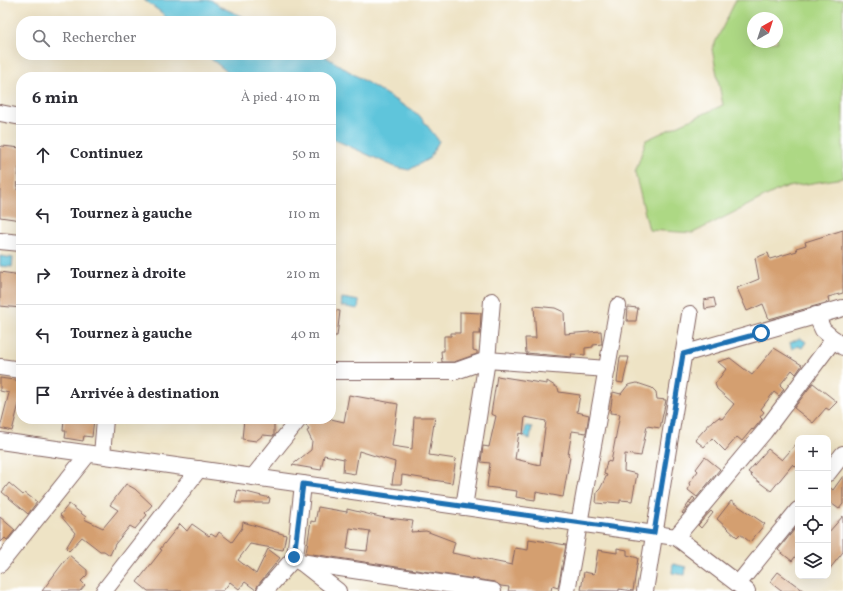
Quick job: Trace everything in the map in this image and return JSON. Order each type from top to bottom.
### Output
[{"type":"street","points":[[0,113],[16,116]]},
{"type":"street","points":[[0,242],[16,243]]},
{"type":"street","points":[[464,507],[487,360],[492,301]]},
{"type":"street","points":[[567,591],[618,306]]},
{"type":"street","points":[[683,354],[761,333],[843,308]]},
{"type":"street","points":[[645,591],[690,314]]},
{"type":"street","points":[[676,536],[838,343],[823,330],[816,315]]},
{"type":"street","points":[[336,374],[456,371],[487,360],[607,369]]},
{"type":"street","points":[[0,367],[16,369]]},
{"type":"street","points":[[0,564],[95,454],[104,424]]},
{"type":"street","points":[[253,477],[295,424]]},
{"type":"street","points":[[0,441],[676,536],[742,588],[795,514]]},
{"type":"street","points":[[830,471],[843,454]]},
{"type":"street","points":[[104,591],[199,469]]},
{"type":"street","points":[[266,591],[298,559],[303,484]]},
{"type":"street","points":[[298,559],[338,591]]},
{"type":"street","points":[[298,559],[493,591]]},
{"type":"green space","points":[[736,0],[843,0],[843,178],[782,188],[693,233],[649,230],[635,173],[646,140],[723,105],[712,49]]},
{"type":"water","points":[[144,0],[211,0],[221,7],[241,16],[165,16]]},
{"type":"water","points":[[212,60],[331,60],[419,115],[439,141],[430,158],[409,170],[395,167],[336,140],[336,72],[228,72]]},
{"type":"water","points":[[0,256],[13,258],[12,267],[0,266]]},
{"type":"water","points":[[342,298],[359,301],[358,309],[341,306]]},
{"type":"water","points":[[800,338],[806,342],[802,348],[798,346],[792,349],[790,343]]},
{"type":"water","points":[[526,426],[532,427],[530,439],[524,437]]},
{"type":"water","points":[[673,564],[686,567],[685,575],[672,573]]},
{"type":"building","points":[[2,146],[16,147],[16,219],[0,217],[0,148]]},
{"type":"building","points":[[843,230],[843,293],[828,297],[829,302],[769,319],[763,304],[747,311],[737,288],[759,279],[755,258],[768,253],[770,259],[797,251],[796,248],[806,245],[805,242]]},
{"type":"building","points":[[0,272],[16,274],[16,308],[0,306]]},
{"type":"building","points":[[714,298],[716,307],[705,309],[704,300]]},
{"type":"building","points":[[534,306],[555,308],[564,312],[565,334],[601,331],[602,344],[585,348],[585,355],[571,354],[572,357],[526,353],[525,338],[536,338]]},
{"type":"building","points":[[628,307],[638,308],[636,321],[627,321]]},
{"type":"building","points":[[336,311],[340,311],[336,336]]},
{"type":"building","points":[[460,312],[481,313],[480,334],[473,334],[473,350],[477,351],[477,354],[454,362],[442,362],[441,351],[444,351],[444,336],[451,336],[451,333],[460,333]]},
{"type":"building","points":[[774,348],[802,365],[796,374],[792,370],[780,385],[784,389],[779,396],[774,392],[761,409],[764,412],[760,417],[762,419],[753,430],[752,429],[742,441],[737,437],[725,451],[712,438],[704,447],[695,440],[713,420],[714,421],[719,417],[722,419],[734,404],[717,389],[715,384],[726,369],[718,362],[730,358],[752,375]]},
{"type":"building","points":[[620,357],[629,357],[623,383],[617,382]]},
{"type":"building","points":[[497,376],[547,384],[547,381],[558,388],[559,392],[580,395],[577,412],[589,415],[586,433],[572,431],[568,455],[570,457],[563,497],[536,492],[535,500],[516,497],[517,491],[487,487],[490,463],[481,462],[483,446],[489,447],[496,416],[491,414]],"holes":[[[525,417],[546,421],[540,465],[515,459],[519,433],[523,434]]]},
{"type":"building","points":[[0,378],[16,380],[16,415],[12,431],[0,428],[9,393],[0,391]]},
{"type":"building","points":[[637,383],[652,388],[656,392],[657,399],[666,400],[660,428],[647,426],[641,456],[625,454],[624,471],[637,474],[632,501],[620,500],[620,503],[596,503],[597,492],[607,475],[604,474],[607,461],[611,462],[620,414],[610,413],[613,392],[621,394],[628,385]]},
{"type":"building","points":[[813,383],[837,402],[829,410],[826,408],[813,423],[794,408]]},
{"type":"building","points":[[349,395],[398,404],[392,446],[412,449],[414,417],[435,417],[429,455],[456,459],[452,483],[402,475],[401,484],[392,484],[395,462],[359,451],[355,474],[343,472],[344,459],[324,455],[321,470],[292,465],[311,450],[312,441],[307,431],[309,430],[306,424],[336,424],[336,420],[344,422]]},
{"type":"building","points":[[64,424],[93,424],[92,437],[84,436],[83,441],[65,438],[66,431],[63,431]]},
{"type":"building","points":[[244,424],[274,424],[274,436],[263,435],[256,441],[242,439]]},
{"type":"building","points":[[795,445],[795,466],[793,464],[771,491],[748,472],[768,449],[782,460]]},
{"type":"building","points":[[705,457],[720,469],[697,497],[688,490],[690,486],[689,483],[698,471],[696,469]]},
{"type":"building","points":[[843,476],[843,504],[839,509],[831,503],[831,488],[833,490]]},
{"type":"building","points":[[9,483],[23,495],[25,493],[37,502],[28,514],[2,492]]},
{"type":"building","points":[[126,484],[135,489],[152,505],[145,513],[147,515],[135,529],[130,526],[115,544],[110,555],[104,551],[100,551],[82,537],[69,551],[66,548],[75,533],[60,515],[69,504],[86,517],[84,519],[103,528],[118,510],[110,505]]},
{"type":"building","points":[[238,490],[270,498],[269,503],[235,503]]},
{"type":"building","points":[[693,497],[695,499],[683,514],[682,513]]},
{"type":"building","points":[[731,501],[765,524],[750,542],[740,534],[737,537],[717,519]]},
{"type":"building","points":[[318,507],[347,512],[347,509],[380,517],[413,521],[411,532],[426,531],[455,542],[452,553],[512,565],[515,548],[528,550],[529,539],[566,545],[558,588],[552,586],[551,591],[508,591],[509,587],[501,586],[494,582],[306,553],[311,521],[315,522]],"holes":[[[350,528],[370,531],[367,551],[347,549]]]},
{"type":"building","points":[[711,511],[713,513],[701,528],[698,525]]},
{"type":"building","points":[[843,516],[843,552],[831,567],[831,543],[831,530]]},
{"type":"building","points":[[0,517],[15,530],[7,540],[5,538],[0,543]]},
{"type":"building","points":[[243,522],[286,535],[283,550],[250,544],[238,560],[256,574],[268,549],[280,558],[258,585],[256,590],[245,582],[239,589],[230,582],[223,591],[148,591],[137,582],[180,524],[187,531],[192,524],[209,536],[211,534],[216,537],[219,532],[232,542],[242,528]]},
{"type":"building","points":[[795,529],[795,557],[792,561],[778,550]]},
{"type":"building","points":[[617,548],[627,550],[627,555],[638,558],[633,591],[619,589],[619,591],[581,590],[584,572],[594,574],[598,550],[617,553]]},
{"type":"building","points":[[69,555],[87,570],[87,575],[81,581],[85,585],[80,591],[42,591]]},
{"type":"building","points":[[778,572],[804,591],[781,591],[770,582]]},
{"type":"route","points":[[294,557],[303,484],[654,533],[683,354],[761,333]]}]
